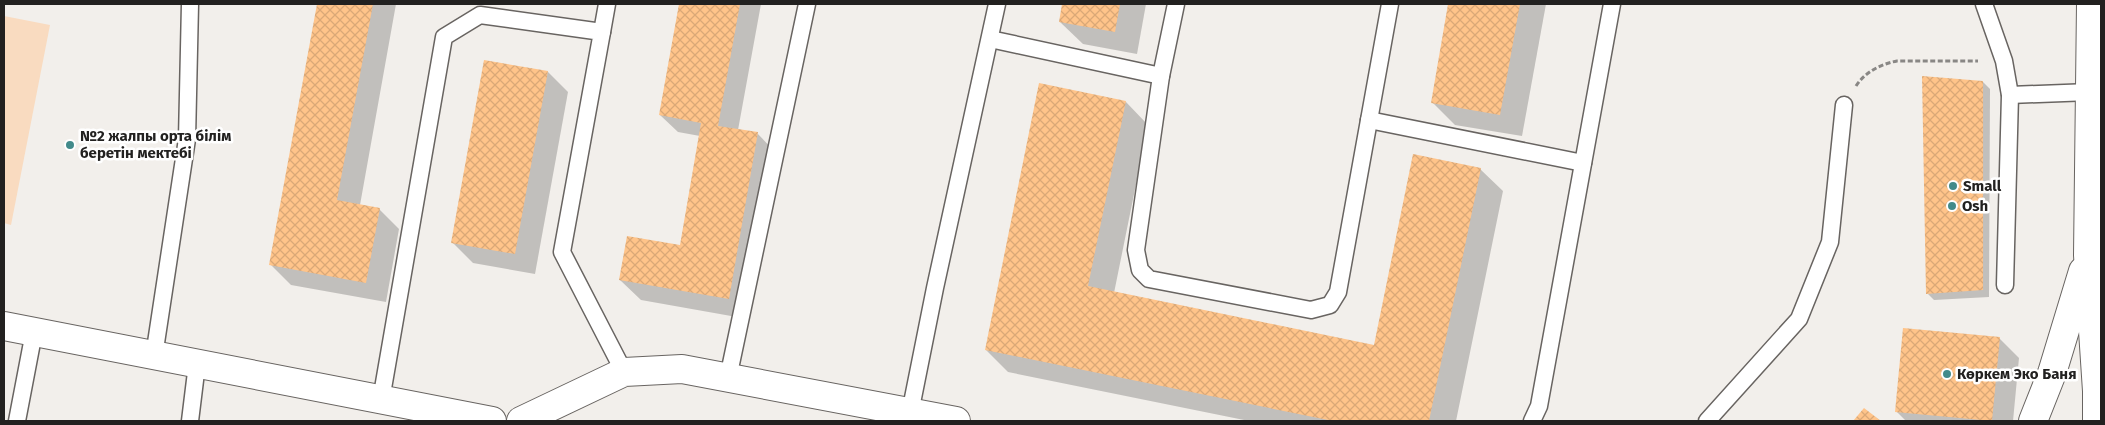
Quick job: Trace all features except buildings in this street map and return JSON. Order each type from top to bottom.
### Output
[{"type":"main road","points":[[2091,4],[2088,255],[2098,421]]},
{"type":"main road","points":[[2034,421],[2052,373],[2088,255]]},
{"type":"main road","points":[[4,326],[492,421]]},
{"type":"main road","points":[[521,421],[624,372],[682,369],[956,421]]},
{"type":"lane","points":[[154,356],[187,139],[190,4]]},
{"type":"lane","points":[[608,4],[562,252],[624,372]]},
{"type":"lane","points":[[728,378],[807,4]]},
{"type":"lane","points":[[910,413],[997,4]]},
{"type":"lane","points":[[1176,4],[1161,76],[1136,250],[1140,270],[1149,280],[1311,310],[1330,305],[1338,292],[1390,4]]},
{"type":"lane","points":[[1532,421],[1539,406],[1612,4]]},
{"type":"lane","points":[[1984,4],[2004,61],[2010,95],[2005,285]]},
{"type":"lane","points":[[381,400],[444,37],[480,15],[602,32]]},
{"type":"lane","points":[[990,39],[1161,76]]},
{"type":"lane","points":[[2010,95],[2090,92]]},
{"type":"lane","points":[[1707,421],[1799,318],[1830,242],[1844,105]]},
{"type":"lane","points":[[1369,120],[1583,162]]},
{"type":"lane","points":[[17,421],[34,332]]},
{"type":"lane","points":[[190,421],[197,364]]},
{"type":"path","points":[[1844,105],[1862,77],[1885,63],[1897,61],[2004,61]]},
{"type":"shaded area","points":[[4,16],[50,25],[11,225],[4,223]]},
{"type":"place","name":"№2 жалпы орта білім беретін мектебі","points":[[70,145]]},
{"type":"place","name":"Small","points":[[1953,186]]},
{"type":"place","name":"Osh","points":[[1952,206]]},
{"type":"place","name":"Көркем Эко Баня","points":[[1947,374]]}]
